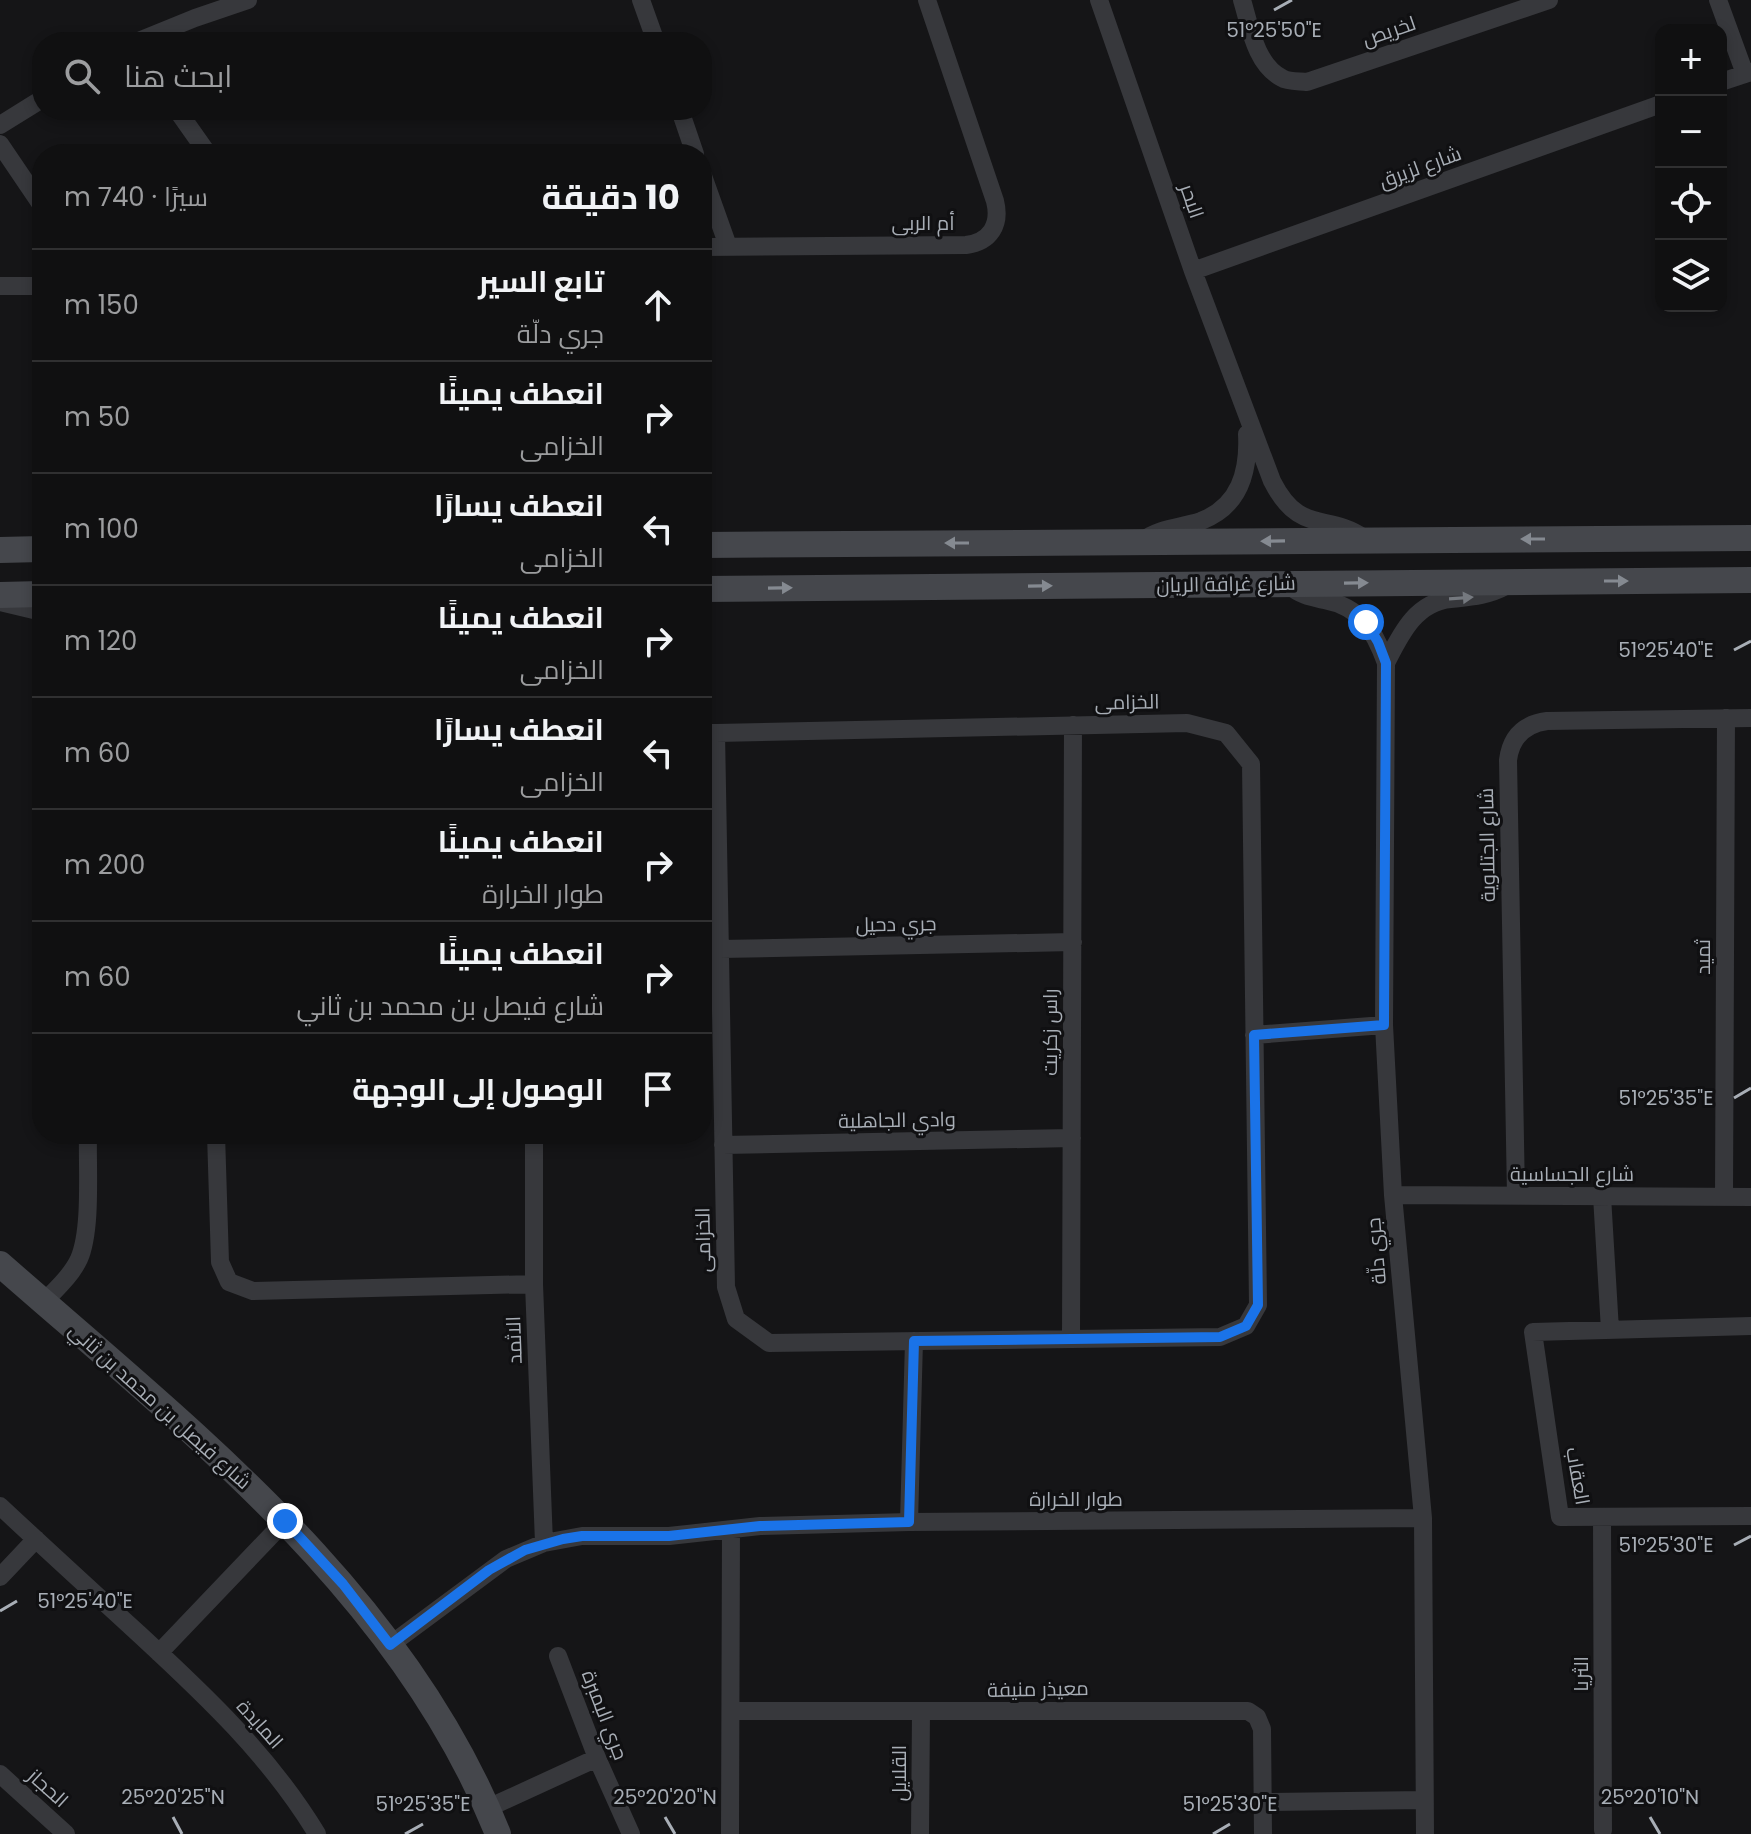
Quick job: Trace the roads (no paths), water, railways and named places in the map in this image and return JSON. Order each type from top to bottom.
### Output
[{"type":"main road","points":[[712,545],[1751,538]]},
{"type":"main road","points":[[0,550],[32,549]]},
{"type":"main road","name":"شارع غرافة الريان","points":[[712,589],[1751,580]]},
{"type":"main road","points":[[0,595],[32,594]]},
{"type":"main road","name":"شارع فيصل بن محمد بن ثاني","points":[[0,1264],[236,1472],[343,1584],[390,1645],[444,1727],[488,1808],[498,1834]]},
{"type":"street","points":[[161,32],[248,0]]},
{"type":"street","points":[[641,0],[652,32]]},
{"type":"street","name":"أم الربى","points":[[712,247],[966,245],[985,239],[992,231],[998,211],[927,0]]},
{"type":"street","name":"البحر","points":[[1099,0],[1193,271],[1272,481],[1287,505],[1314,522],[1342,528],[1367,540]]},
{"type":"street","name":"لخريص","points":[[1242,0],[1257,48],[1269,67],[1283,79],[1307,82],[1549,0]]},
{"type":"street","points":[[1718,0],[1748,73],[1727,80]]},
{"type":"street","points":[[0,125],[32,105]]},
{"type":"street","name":"شارع لزيرق","points":[[1193,271],[1655,106]]},
{"type":"street","points":[[184,120],[201,144]]},
{"type":"street","points":[[683,120],[692,144]]},
{"type":"street","points":[[0,144],[32,191]]},
{"type":"street","points":[[712,201],[728,246]]},
{"type":"street","points":[[0,286],[32,286]]},
{"type":"street","name":"البحر","points":[[1141,542],[1163,529],[1203,520],[1229,502],[1245,473],[1248,460],[1245,415]]},
{"type":"street","name":"جري دلّة","points":[[1386,663],[1407,625],[1427,608],[1447,599],[1492,593],[1512,581]]},
{"type":"street","name":"جري دلّة","points":[[1287,583],[1305,596],[1340,603],[1358,614],[1373,631],[1386,663],[1384,1025],[1393,1195],[1423,1518],[1425,1834]]},
{"type":"street","points":[[0,602],[32,610]]},
{"type":"street","name":"ثميد","points":[[1724,1197],[1726,718]]},
{"type":"street","name":"شارع الجتلاوية","points":[[1516,1195],[1508,760],[1512,743],[1522,730],[1538,722],[1751,718]]},
{"type":"street","name":"الخزامى","points":[[712,733],[1187,723],[1226,733],[1251,764],[1258,1305],[1246,1326],[1220,1337],[769,1343],[736,1319],[726,1287],[720,949],[712,792]]},
{"type":"street","name":"راس زكريت","points":[[1071,1339],[1073,725]]},
{"type":"street","name":"جري دحيل","points":[[720,949],[1073,942]]},
{"type":"street","points":[[1254,1035],[1384,1025]]},
{"type":"street","name":"وادي الجاهلية","points":[[723,1145],[1072,1138]]},
{"type":"street","points":[[44,1302],[65,1281],[79,1258],[85,1230],[88,1144]]},
{"type":"street","points":[[216,1144],[220,1262],[229,1282],[253,1291],[534,1284]]},
{"type":"street","name":"الاثمد","points":[[534,1144],[534,1284],[544,1543]]},
{"type":"street","name":"شارع الجساسية","points":[[1393,1195],[1751,1197]]},
{"type":"street","points":[[1602,1196],[1610,1330]]},
{"type":"street","name":"العقاب","points":[[1751,1326],[1533,1332],[1560,1517],[1751,1516]]},
{"type":"street","points":[[909,1522],[914,1341]]},
{"type":"street","name":"المايدة","points":[[0,1506],[245,1737],[280,1780],[312,1832]]},
{"type":"street","name":"الثريا","points":[[1602,1517],[1603,1830]]},
{"type":"street","name":"طوار الخرارة","points":[[390,1645],[489,1570],[544,1543],[582,1536],[669,1536],[760,1526],[909,1522],[1423,1518]]},
{"type":"street","points":[[159,1653],[285,1521]]},
{"type":"street","points":[[730,1834],[731,1530]]},
{"type":"street","points":[[0,1577],[36,1539]]},
{"type":"street","name":"جري البمبرة","points":[[558,1656],[597,1758],[631,1834]]},
{"type":"street","name":"معيذر منيفة","points":[[731,1711],[1248,1711],[1257,1717],[1262,1729],[1263,1834]]},
{"type":"street","name":"القلايل","points":[[920,1834],[921,1712]]},
{"type":"street","points":[[488,1808],[597,1758]]},
{"type":"street","name":"الحجاز","points":[[0,1774],[66,1834]]},
{"type":"street","points":[[1263,1802],[1424,1800]]}]
